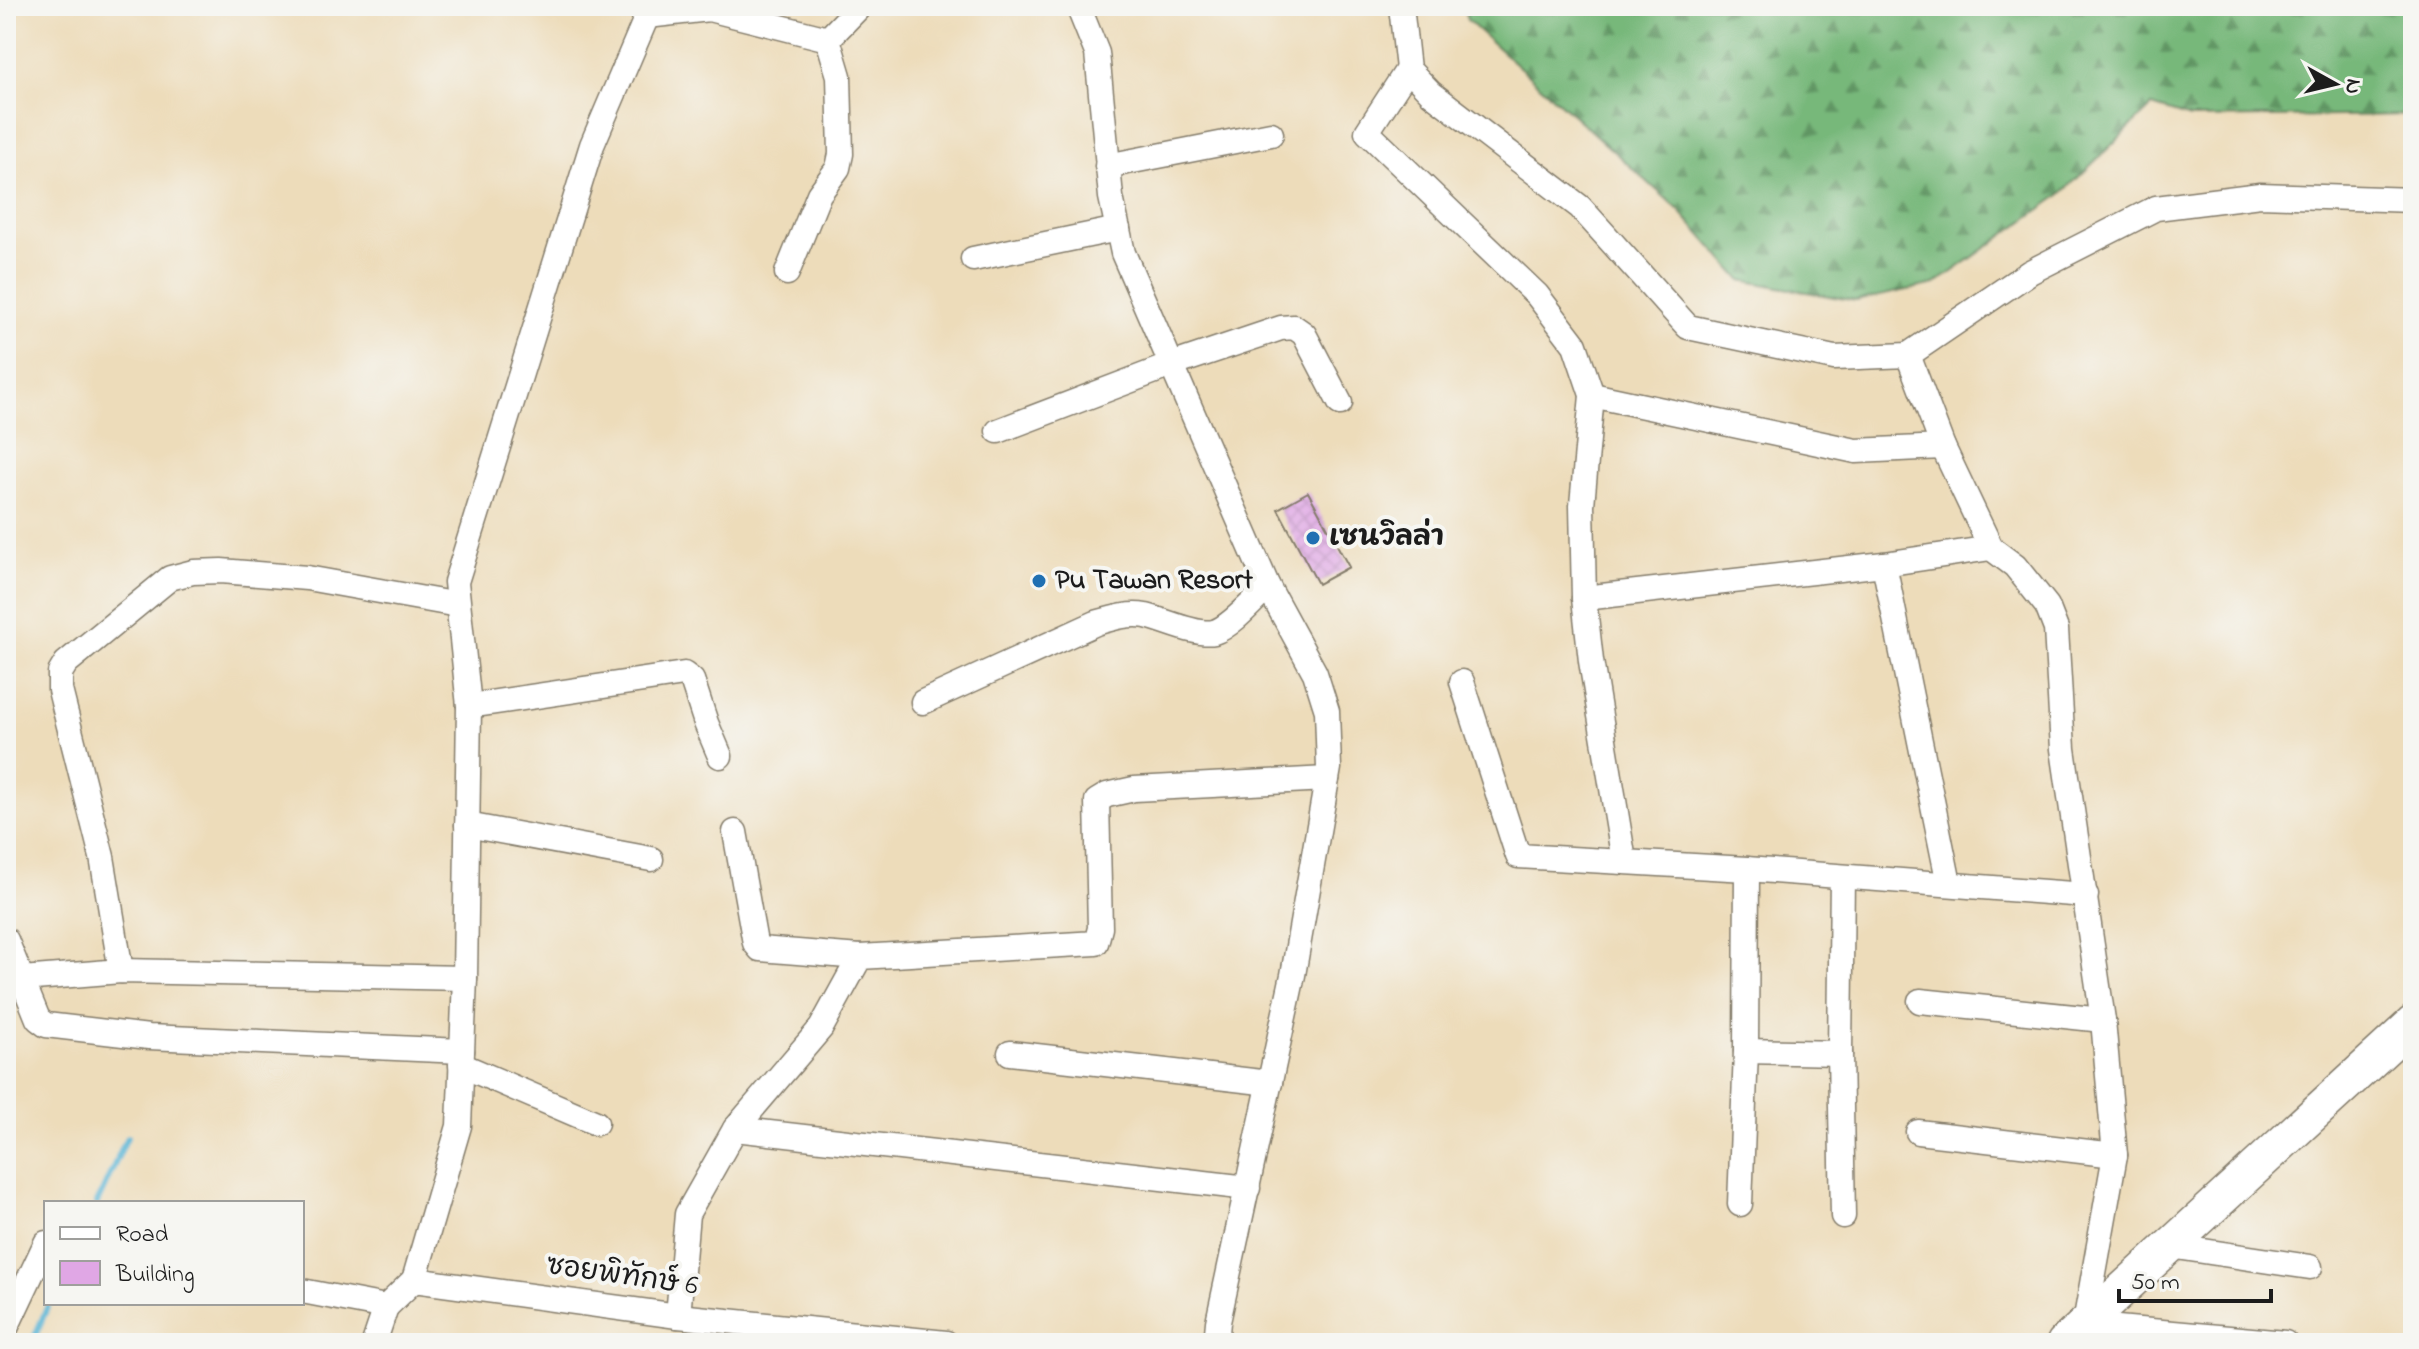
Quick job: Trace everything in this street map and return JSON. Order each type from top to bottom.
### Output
[{"type":"main road","points":[[2077,1337],[2170,1246],[2413,1023]]},
{"type":"street","points":[[828,39],[860,6]]},
{"type":"street","points":[[1078,6],[1097,53],[1107,166],[1123,253],[1268,587],[1315,673],[1327,711],[1327,779],[1293,975],[1216,1343]]},
{"type":"street","points":[[1401,6],[1408,69],[1431,93],[1580,207],[1688,327],[1834,358],[1908,355],[2030,272],[2156,208],[2260,195],[2413,200]]},
{"type":"street","points":[[374,1343],[386,1307],[414,1280],[459,1126],[465,978],[469,706],[456,582],[592,145],[640,11],[709,9],[828,39]]},
{"type":"street","points":[[787,273],[819,194],[838,168],[841,154],[840,84],[828,39]]},
{"type":"street","points":[[1408,69],[1367,132],[1537,295],[1575,345],[1592,395],[1582,505],[1584,598],[1591,661],[1624,861]]},
{"type":"street","points":[[1107,166],[1271,134]]},
{"type":"street","points":[[973,259],[1118,229]]},
{"type":"street","points":[[998,431],[1171,365],[1281,328],[1294,327],[1304,334],[1340,403]]},
{"type":"street","points":[[1908,355],[1943,447],[1991,548],[2015,566],[2047,606],[2056,629],[2063,749],[2103,1020],[2115,1155],[2077,1337],[2285,1343]]},
{"type":"street","points":[[1592,395],[1856,451],[1943,447]]},
{"type":"street","points":[[1584,598],[1884,564],[1991,548]]},
{"type":"street","points":[[1884,564],[1949,884]]},
{"type":"street","points":[[121,971],[102,857],[60,690],[60,673],[66,663],[170,578],[193,572],[221,571],[307,578],[458,605]]},
{"type":"street","points":[[923,702],[1096,623],[1122,615],[1144,616],[1213,632],[1230,622],[1268,587]]},
{"type":"street","points":[[469,706],[684,674],[692,680],[720,756]]},
{"type":"street","points":[[1462,682],[1518,856],[1747,869],[2086,895]]},
{"type":"street","points":[[735,832],[755,943],[760,949],[860,957],[1096,943],[1100,928],[1097,801],[1107,795],[1134,789],[1327,779]]},
{"type":"street","points":[[467,825],[651,859]]},
{"type":"street","points":[[1740,1204],[1746,1051],[1747,869]]},
{"type":"street","points":[[1842,877],[1840,1053],[1843,1216]]},
{"type":"street","points":[[6,940],[38,1019],[46,1025],[149,1037],[462,1058],[596,1123]]},
{"type":"street","points":[[678,1316],[687,1214],[735,1129],[821,1028],[860,957]]},
{"type":"street","points":[[22,979],[121,971],[465,978]]},
{"type":"street","points":[[1920,1001],[2103,1020]]},
{"type":"street","points":[[1746,1051],[1840,1053]]},
{"type":"street","points":[[1010,1053],[1270,1083]]},
{"type":"street","points":[[735,1129],[1248,1188]]},
{"type":"street","points":[[1918,1132],[2115,1155]]},
{"type":"street","points":[[2170,1246],[2310,1267]]},
{"type":"street","points":[[6,1328],[44,1247]]},
{"type":"street","name":"ซอยพิทักษ์ 6","points":[[414,1280],[678,1316],[946,1343]]},
{"type":"street","points":[[304,1291],[386,1307]]},
{"type":"green space","points":[[1463,6],[2413,6],[2413,115],[2190,118],[2152,106],[2059,196],[1935,284],[1856,301],[1741,280],[1679,210],[1467,20]]},
{"type":"building","name":"เซนวิลล่า","points":[[1308,492],[1349,567],[1318,584],[1278,509]]},
{"type":"waterway","points":[[98,1201],[127,1137]]},
{"type":"waterway","points":[[32,1343],[48,1305]]},
{"type":"place","name":"เซนวิลล่า","points":[[1313,538]]},
{"type":"place","name":"Pu Tawan Resort","points":[[1039,581]]}]
